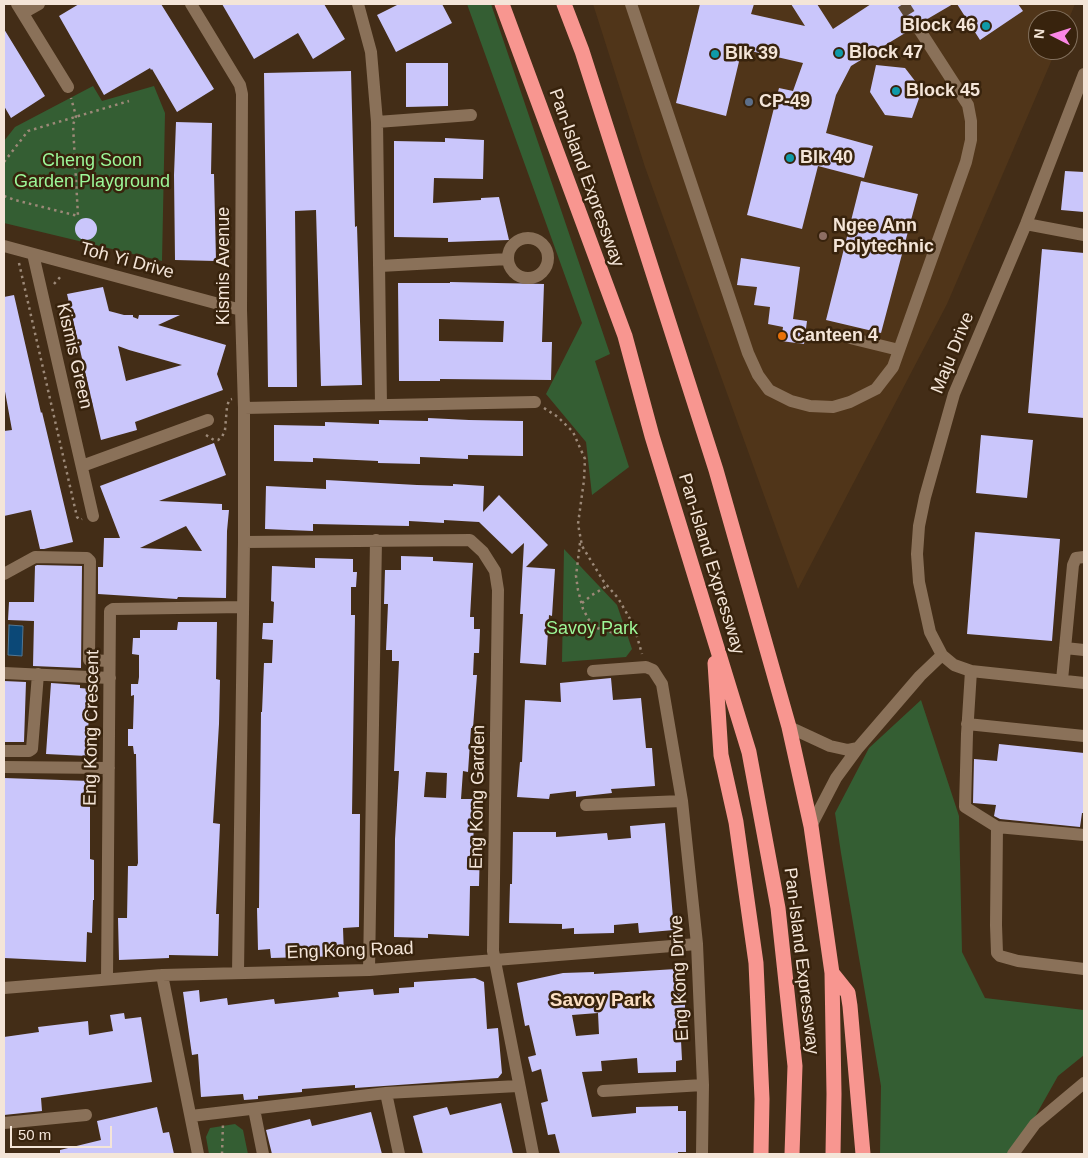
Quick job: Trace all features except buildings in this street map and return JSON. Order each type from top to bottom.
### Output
[{"type":"highway","name":"Pan-Island Expressway","points":[[502,4],[625,336],[652,436],[749,752],[778,908],[796,1066],[792,1154]]},
{"type":"highway","name":"Pan-Island Expressway","points":[[564,4],[582,51],[716,470],[788,728],[811,826],[832,973],[833,1154]]},
{"type":"highway","points":[[713,636],[721,755],[736,822],[756,963],[762,1099],[761,1154]]},
{"type":"highway","points":[[832,973],[848,994],[863,1154]]},
{"type":"street","points":[[39,4],[20,8],[68,87]]},
{"type":"street","name":"Kismis Avenue","points":[[191,4],[240,85],[242,94],[241,310],[244,408],[244,542]]},
{"type":"street","points":[[358,4],[371,52],[377,122],[381,404]]},
{"type":"street","points":[[631,4],[748,353],[758,375],[769,390],[791,401],[810,406],[833,407],[850,402],[876,389],[893,366],[966,162],[971,140],[971,121],[968,105],[917,26]]},
{"type":"street","name":"Maju Drive","points":[[1084,74],[1026,224],[954,394],[925,497],[919,526],[917,554],[919,582],[930,632],[942,655],[954,665],[971,672],[1084,683]]},
{"type":"street","points":[[377,122],[471,115]]},
{"type":"street","points":[[1026,224],[1084,236]]},
{"type":"street","name":"Toh Yi Drive","points":[[10,248],[241,310]]},
{"type":"street","name":"Kismis Green","points":[[33,254],[93,516]]},
{"type":"street","points":[[380,266],[508,259]]},
{"type":"street","points":[[850,338],[899,350]]},
{"type":"street","points":[[244,408],[535,402]]},
{"type":"street","points":[[82,466],[208,420]]},
{"type":"street","points":[[368,970],[376,540]]},
{"type":"street","name":"Eng Kong Garden","points":[[244,542],[470,540],[483,552],[495,571],[498,590],[493,951],[518,1086],[533,1154]]},
{"type":"street","points":[[238,973],[244,542]]},
{"type":"street","points":[[4,574],[35,557],[87,558],[90,561],[89,660],[109,661]]},
{"type":"street","points":[[1062,680],[1073,565],[1076,558],[1084,557]]},
{"type":"street","name":"Eng Kong Crescent","points":[[106,979],[111,610],[243,607]]},
{"type":"street","points":[[1065,648],[1084,650]]},
{"type":"street","points":[[811,826],[836,778],[858,748],[920,676],[942,655]]},
{"type":"street","points":[[593,672],[646,667]]},
{"type":"street","name":"Eng Kong Drive","points":[[646,667],[652,670],[662,684],[682,801],[697,944],[703,1085],[702,1154]]},
{"type":"street","points":[[971,672],[967,724],[965,807],[997,827],[1084,835]]},
{"type":"street","points":[[4,673],[110,678]]},
{"type":"street","points":[[4,750],[29,751],[32,749],[38,674]]},
{"type":"street","points":[[967,724],[1084,736]]},
{"type":"street","points":[[788,728],[830,746],[848,750],[858,748]]},
{"type":"street","points":[[4,767],[109,768]]},
{"type":"street","points":[[586,805],[682,801]]},
{"type":"street","points":[[997,827],[997,953],[1000,956],[1018,960],[1084,970]]},
{"type":"street","name":"Eng Kong Road","points":[[4,988],[162,975],[368,970],[697,944]]},
{"type":"street","points":[[162,975],[198,1154]]},
{"type":"street","points":[[1013,1154],[1035,1124],[1084,1083]]},
{"type":"street","points":[[603,1091],[703,1085]]},
{"type":"street","points":[[191,1116],[386,1093],[518,1086]]},
{"type":"street","points":[[386,1093],[399,1154]]},
{"type":"street","points":[[254,1108],[262,1154]]},
{"type":"street","points":[[4,1123],[86,1115]]},
{"type":"path","points":[[4,196],[78,216],[73,126],[76,116],[68,87]]},
{"type":"path","points":[[4,162],[28,131],[129,101]]},
{"type":"path","points":[[68,119],[73,126]]},
{"type":"path","points":[[10,248],[77,517],[80,520],[93,516]]},
{"type":"path","points":[[51,289],[63,274]]},
{"type":"path","points":[[535,402],[558,416],[574,432],[585,459],[578,524],[582,546],[618,598],[634,626],[646,667]]},
{"type":"path","points":[[581,540],[576,576],[578,590],[589,620],[597,628],[614,633],[636,634]]},
{"type":"path","points":[[582,603],[608,586]]},
{"type":"path","points":[[222,1154],[224,1122]]},
{"type":"shaded area","name":"Ngee Ann Polytechnic","points":[[593,4],[1075,4],[1073,10],[1028,10],[1028,60],[1052,60],[947,304],[798,589],[645,167]]},
{"type":"green space","points":[[467,4],[491,4],[610,354],[595,361],[629,467],[592,495],[586,442],[546,394],[582,323]]},
{"type":"green space","name":"Cheng Soon Garden Playground","points":[[93,86],[102,101],[154,86],[165,113],[162,261],[4,223],[4,141],[15,127]]},
{"type":"green space","name":"Savoy Park","points":[[564,549],[617,605],[632,649],[626,657],[562,662]]},
{"type":"green space","points":[[921,700],[959,816],[962,952],[985,998],[1084,1010],[1084,1055],[1058,1076],[1014,1154],[880,1154],[881,1086],[835,813],[869,748]]},
{"type":"green space","points":[[235,1124],[243,1130],[248,1154],[209,1154],[206,1137],[210,1128]]},
{"type":"water","points":[[9,625],[23,626],[22,656],[8,655]]},
{"type":"tunnel","points":[[903,4],[917,26]]},
{"type":"place","name":"Block 46","points":[[986,26]]},
{"type":"place","name":"Block 47","points":[[839,53]]},
{"type":"place","name":"Blk 39","points":[[715,54]]},
{"type":"place","name":"Block 45","points":[[896,91]]},
{"type":"place","name":"CP-49","points":[[749,102]]},
{"type":"place","name":"Blk 40","points":[[790,158]]},
{"type":"place","name":"Ngee Ann Polytechnic","points":[[823,236]]},
{"type":"place","name":"Canteen 4","points":[[782,336]]},
{"type":"district","name":"Savoy Park","points":[[601,1001]]}]
